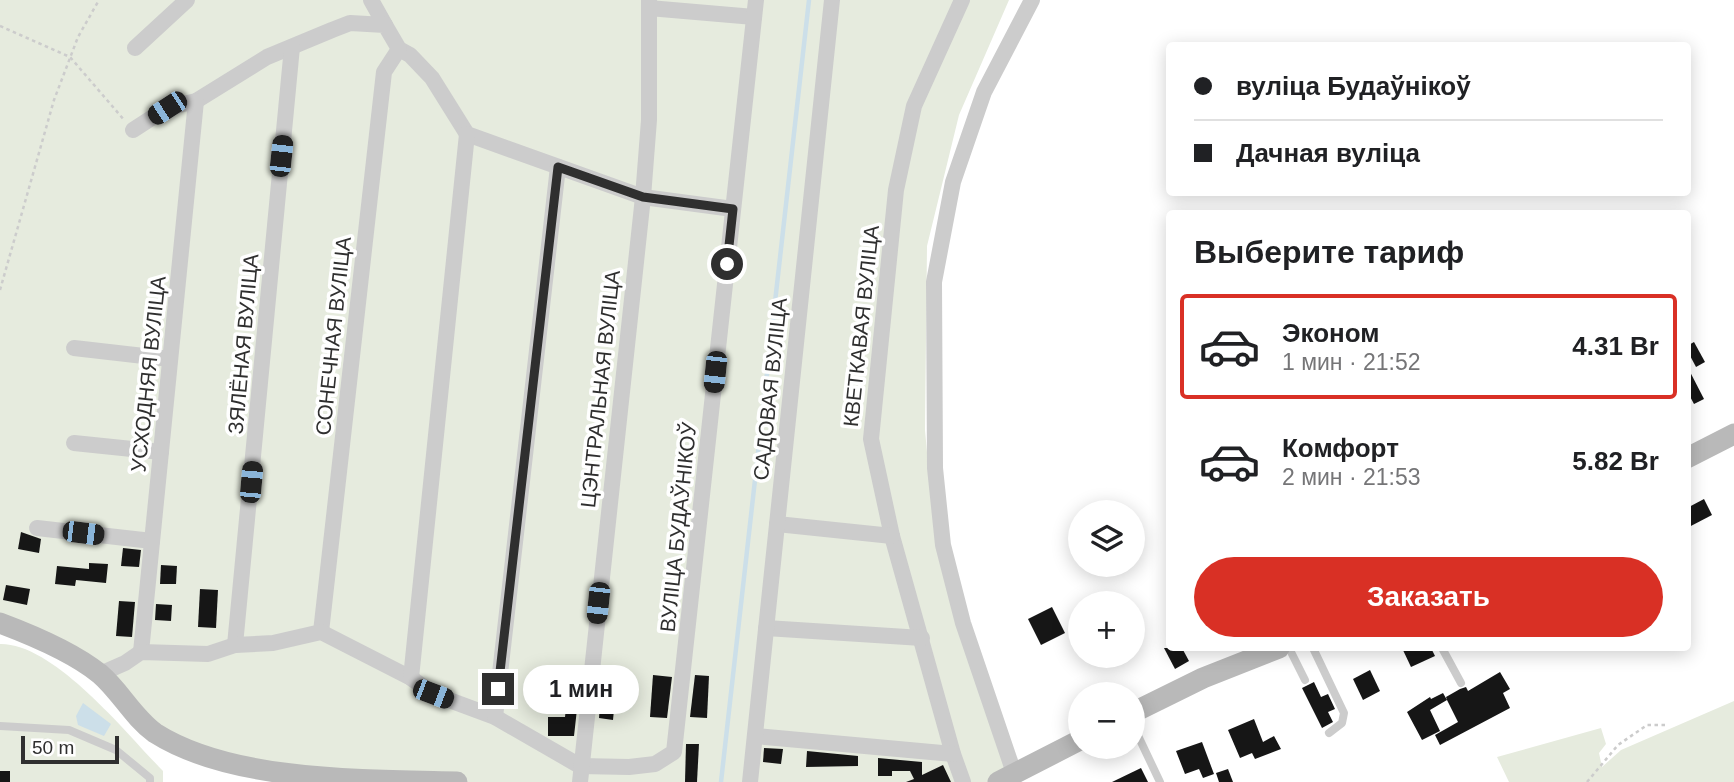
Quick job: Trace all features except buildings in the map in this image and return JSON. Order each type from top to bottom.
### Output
[{"type":"main road","points":[[1691,456],[1734,434]]},
{"type":"main road","points":[[0,623],[42,638],[100,674],[154,732],[191,754],[250,771],[342,779],[457,782]]},
{"type":"main road","points":[[1145,707],[1203,678],[1271,651]]},
{"type":"main road","points":[[1006,778],[1068,746]]},
{"type":"street","points":[[135,48],[187,0]]},
{"type":"street","points":[[371,0],[399,49],[410,55],[432,78],[467,134],[411,678]]},
{"type":"street","name":"ВУЛІЦА БУДАЎНІКОЎ","points":[[580,774],[655,764],[674,752],[755,0]]},
{"type":"street","name":"САДОВАЯ ВУЛІЦА","points":[[750,782],[832,0]]},
{"type":"street","points":[[1006,778],[943,545],[935,468],[934,282],[953,182],[984,92],[1032,0]]},
{"type":"street","points":[[649,4],[754,18]]},
{"type":"street","name":"ЦЭНТРАЛЬНАЯ ВУЛІЦА","points":[[580,774],[643,197],[649,120],[649,4]]},
{"type":"street","name":"КВЕТКАВАЯ ВУЛІЦА","points":[[957,4],[914,106],[896,190],[871,439],[892,536],[963,782]]},
{"type":"street","points":[[133,130],[167,108],[196,101],[267,57],[350,23],[385,25]]},
{"type":"street","name":"ЗЯЛЁНАЯ ВУЛІЦА","points":[[235,645],[292,47]]},
{"type":"street","name":"СОНЕЧНАЯ ВУЛІЦА","points":[[321,632],[384,72],[399,49]]},
{"type":"street","name":"УСХОДНЯЯ ВУЛІЦА","points":[[141,652],[196,101]]},
{"type":"street","points":[[467,134],[643,197],[733,209]]},
{"type":"street","points":[[495,717],[558,167]]},
{"type":"street","points":[[74,348],[170,359]]},
{"type":"street","points":[[74,443],[161,452]]},
{"type":"street","points":[[777,524],[892,536]]},
{"type":"street","points":[[37,528],[152,541]]},
{"type":"street","points":[[766,628],[922,638]]},
{"type":"street","points":[[100,674],[125,663],[141,652],[208,654],[235,645],[273,643],[321,632],[411,678],[433,694],[495,717],[580,774]]},
{"type":"street","points":[[755,736],[953,754]]},
{"type":"lane","points":[[1290,651],[1305,680]]},
{"type":"lane","points":[[1314,651],[1344,713],[1342,723],[1329,733]]},
{"type":"lane","points":[[1444,651],[1461,683]]},
{"type":"lane","points":[[0,726],[69,730],[116,750],[150,779],[150,782]]},
{"type":"lane","points":[[1145,750],[1160,782]]},
{"type":"path","points":[[0,290],[54,100],[78,37],[99,0]]},
{"type":"path","points":[[0,26],[70,57],[133,130]]},
{"type":"path","points":[[1587,782],[1618,746],[1647,725],[1665,725]]},
{"type":"shaded area","points":[[0,0],[1009,0],[959,115],[927,246],[925,430],[934,530],[1014,773],[998,782],[457,782],[191,754],[100,674],[0,618]]},
{"type":"shaded area","points":[[0,644],[21,648],[43,658],[66,674],[109,714],[163,771],[163,782],[0,782]]},
{"type":"shaded area","points":[[1734,701],[1734,782],[1509,782],[1497,757],[1601,728],[1606,744],[1599,753],[1602,767],[1621,750]]},
{"type":"water","points":[[83,703],[111,724],[104,736],[78,725],[76,716]]},
{"type":"waterway","points":[[721,782],[809,0]]},
{"type":"route","points":[[498,689],[558,167],[643,197],[733,209],[727,264]]}]
